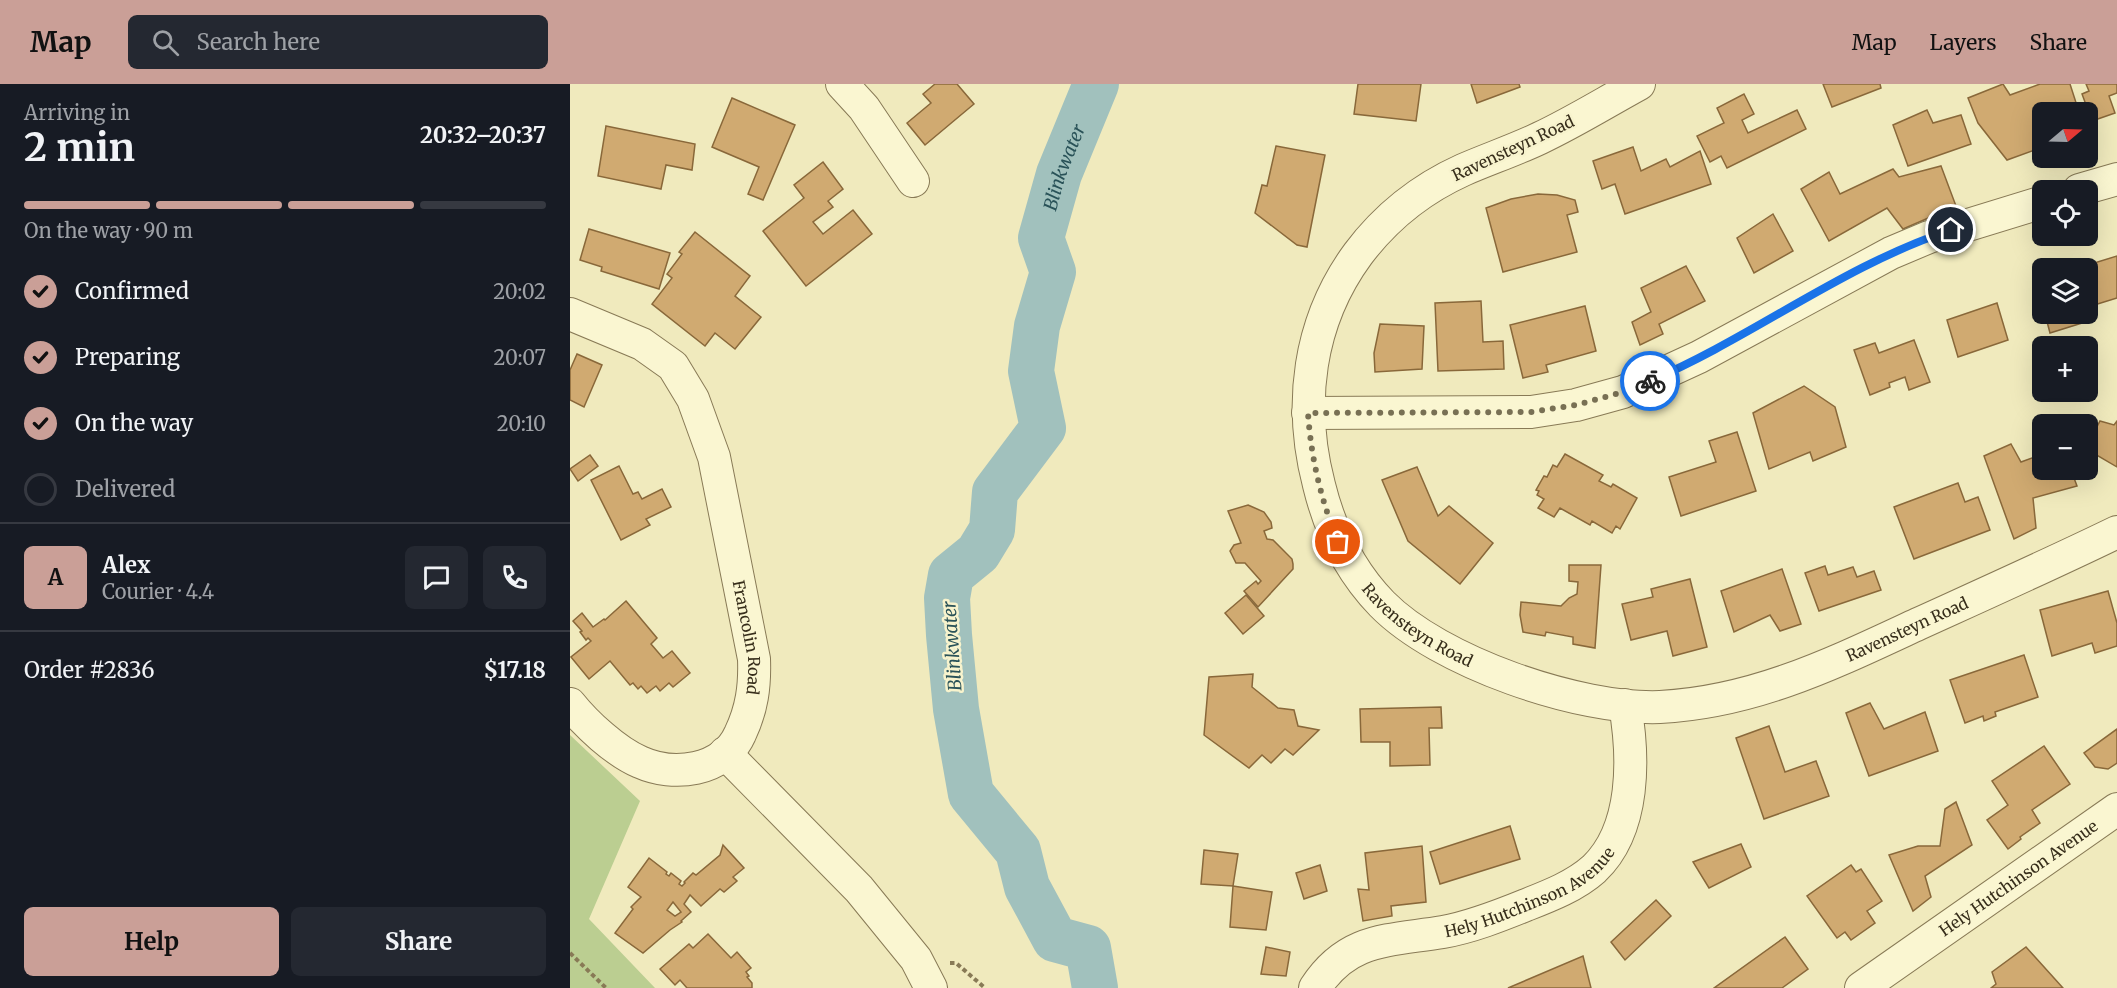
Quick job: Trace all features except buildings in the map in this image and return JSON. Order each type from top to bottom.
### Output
[{"type":"street","points":[[842,84],[864,108],[913,181]]},
{"type":"street","name":"Ravensteyn Road","points":[[1639,84],[1540,138],[1442,180],[1404,206],[1383,225],[1357,255],[1337,288],[1324,315],[1310,370],[1309,441],[1322,498],[1334,531],[1348,562],[1383,606],[1429,638],[1479,666],[1506,677],[1563,694],[1625,705],[1654,707],[1706,702],[1810,674],[2117,532]]},
{"type":"street","points":[[2098,184],[2117,179]]},
{"type":"street","points":[[1308,413],[1531,412],[1576,405],[1623,392],[1699,357],[1891,253],[1929,237],[2032,205]]},
{"type":"street","name":"Francolin Road","points":[[570,314],[642,344],[673,366],[697,408],[714,457],[754,659],[755,687],[748,711],[739,737],[725,753]]},
{"type":"street","points":[[570,704],[616,747],[640,762],[665,770],[687,771],[705,766],[725,753],[859,889],[916,959],[931,988]]},
{"type":"street","name":"Hely Hutchinson Avenue","points":[[1315,988],[1333,966],[1347,954],[1367,944],[1473,925],[1543,898],[1573,884],[1593,870],[1608,854],[1623,818],[1628,794],[1630,747],[1625,705]]},
{"type":"street","name":"Hely Hutchinson Avenue","points":[[1861,988],[2117,809]]},
{"type":"path","points":[[570,953],[606,988]]},
{"type":"green space","points":[[570,735],[640,801],[589,919],[655,988],[570,988]]},
{"type":"waterway","name":"Blinkwater","points":[[1095,988],[1088,948],[1055,939],[1027,887],[1018,851],[971,794],[956,709],[947,598],[951,575],[978,553],[992,530],[995,492],[1043,428],[1031,371],[1037,326],[1053,272],[1041,238],[1059,174],[1096,84]]},
{"type":"way so far","points":[[1338,542],[1322,498],[1314,467],[1309,441],[1308,413],[1531,412],[1576,405],[1623,392],[1650,381]]},
{"type":"route","points":[[1650,381],[1891,253],[1951,230]]}]
